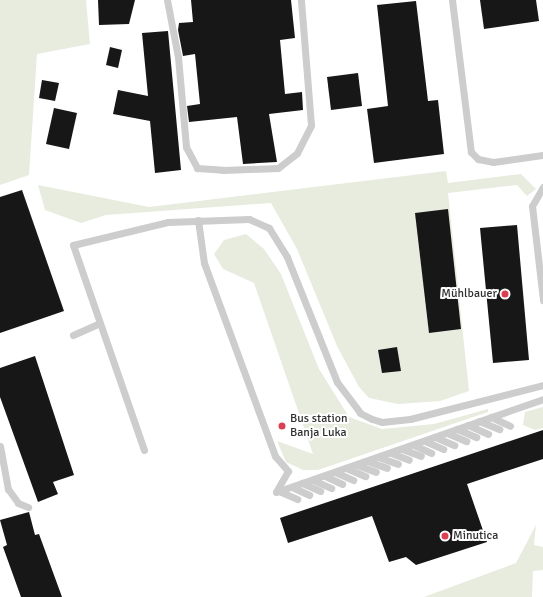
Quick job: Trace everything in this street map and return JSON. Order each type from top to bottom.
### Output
[{"type":"lane","points":[[167,0],[178,57],[186,147],[197,168],[223,170],[278,168],[297,153],[310,125],[301,0]]},
{"type":"lane","points":[[452,0],[471,152],[478,159],[493,162],[543,155]]},
{"type":"lane","points":[[543,187],[532,206],[543,300]]},
{"type":"lane","points":[[144,450],[98,324],[73,245],[168,222],[249,219],[269,228],[287,257],[337,382],[360,413],[372,419],[382,422],[410,419],[543,385]]},
{"type":"lane","points":[[198,220],[204,263],[275,456],[288,471],[276,490],[297,499]]},
{"type":"lane","points":[[73,335],[98,324]]},
{"type":"lane","points":[[279,491],[543,399]]},
{"type":"lane","points":[[491,417],[510,426]]},
{"type":"lane","points":[[479,422],[499,430]]},
{"type":"lane","points":[[468,425],[488,434]]},
{"type":"lane","points":[[457,429],[476,437]]},
{"type":"lane","points":[[447,433],[466,441]]},
{"type":"lane","points":[[436,437],[454,445]]},
{"type":"lane","points":[[425,441],[443,449]]},
{"type":"lane","points":[[414,445],[431,453]]},
{"type":"lane","points":[[0,446],[8,489],[18,503],[28,507]]},
{"type":"lane","points":[[402,449],[421,456]]},
{"type":"lane","points":[[391,453],[409,460]]},
{"type":"lane","points":[[378,457],[398,464]]},
{"type":"lane","points":[[367,461],[387,468]]},
{"type":"lane","points":[[357,465],[376,472]]},
{"type":"lane","points":[[346,468],[365,476]]},
{"type":"lane","points":[[335,472],[353,480]]},
{"type":"lane","points":[[324,476],[342,484]]},
{"type":"lane","points":[[313,480],[332,488]]},
{"type":"lane","points":[[302,483],[320,491]]},
{"type":"lane","points":[[292,487],[309,495]]},
{"type":"shaded area","points":[[0,0],[86,0],[90,44],[37,54],[29,175],[0,185]]},
{"type":"shaded area","points":[[446,171],[448,183],[521,174],[536,189],[527,196],[517,185],[448,193],[469,391],[440,401],[398,404],[369,398],[359,387],[337,346],[297,249],[271,203],[106,215],[81,223],[45,210],[38,185],[149,207]]},
{"type":"shaded area","points":[[246,234],[264,249],[281,274],[319,369],[349,417],[382,429],[434,424],[488,409],[488,412],[318,470],[303,470],[286,462],[277,441],[313,454],[254,283],[223,269],[214,254],[224,240]]},
{"type":"shaded area","points":[[543,407],[543,428],[535,430],[523,425],[525,412]]},
{"type":"shaded area","points":[[536,525],[534,545],[543,547],[543,570],[533,571],[532,597],[424,597],[516,563]]},
{"type":"building","points":[[98,0],[135,0],[129,24],[99,25]]},
{"type":"building","points":[[191,0],[291,0],[295,38],[280,40],[285,94],[302,92],[303,110],[269,114],[277,162],[243,164],[237,117],[189,122],[187,106],[200,104],[195,54],[183,56],[178,30],[179,23],[193,22]]},
{"type":"building","points":[[480,0],[536,0],[539,21],[484,29]]},
{"type":"building","points":[[416,1],[428,101],[438,100],[444,154],[374,163],[367,109],[388,106],[377,5]]},
{"type":"building","points":[[168,31],[181,170],[155,173],[150,121],[113,114],[118,90],[148,96],[142,33]]},
{"type":"building","points":[[110,47],[122,50],[118,68],[106,65]]},
{"type":"building","points":[[358,73],[362,106],[331,110],[327,77]]},
{"type":"building","points":[[42,80],[59,83],[55,101],[39,98]]},
{"type":"building","points":[[54,108],[77,113],[69,149],[46,144]]},
{"type":"building","points":[[22,190],[64,311],[0,333],[0,197]]},
{"type":"building","points":[[448,209],[461,329],[429,333],[415,213]]},
{"type":"building","name":"Mühlbauer","points":[[517,225],[529,360],[493,363],[480,228]]},
{"type":"building","points":[[397,347],[401,371],[382,373],[378,350]]},
{"type":"building","points":[[35,356],[74,475],[53,482],[58,494],[38,502],[0,397],[0,368]]},
{"type":"building","points":[[543,430],[543,459],[467,484],[487,542],[416,565],[406,557],[389,562],[372,516],[288,543],[280,518]]},
{"type":"building","points":[[29,512],[35,535],[39,534],[62,597],[21,597],[3,547],[7,545],[0,520]]},
{"type":"place","name":"Mühlbauer","points":[[505,294]]},
{"type":"place","name":"Bus station Banja Luka","points":[[282,426]]},
{"type":"place","name":"Minutica","points":[[445,536]]}]
